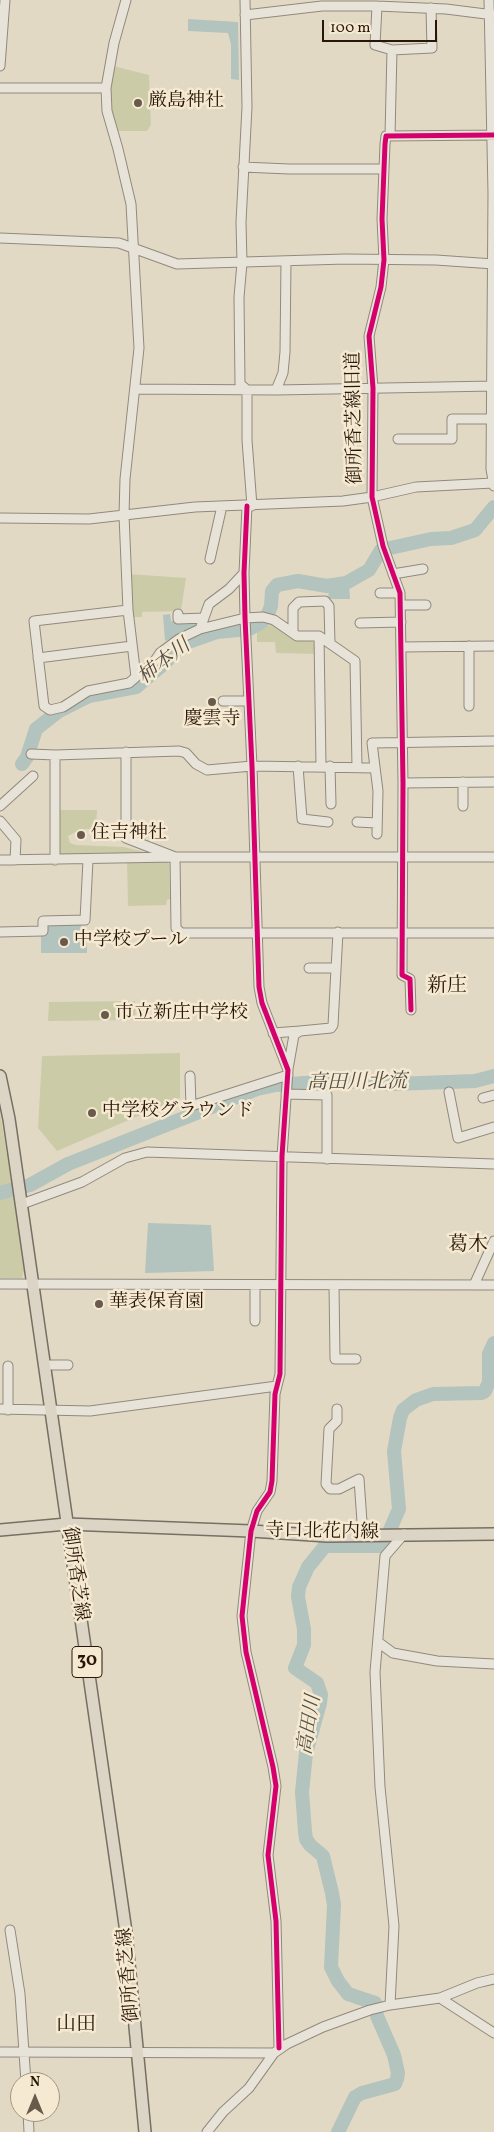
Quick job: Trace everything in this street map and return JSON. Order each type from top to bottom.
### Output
[{"type":"main road","name":"御所香芝線","points":[[0,1076],[9,1119],[20,1193],[126,1932],[145,2132]]},
{"type":"main road","name":"寺口北花内線","points":[[0,1530],[67,1524],[327,1536],[494,1534]]},
{"type":"street","points":[[0,66],[6,0]]},
{"type":"street","points":[[126,0],[114,43],[106,88],[107,111],[131,204],[139,348],[125,480],[124,515],[128,610],[136,677]]},
{"type":"street","points":[[245,0],[247,107],[243,167],[242,264],[238,297],[240,384],[247,390],[250,506],[244,573],[259,987],[262,1003],[288,1074]]},
{"type":"street","points":[[0,518],[72,519],[168,509],[343,501],[372,497],[416,487],[493,484],[491,419],[493,135],[492,15],[489,0]]},
{"type":"street","points":[[246,15],[336,3],[431,8],[492,15]]},
{"type":"street","points":[[377,6],[375,45],[392,50],[432,48],[431,8]]},
{"type":"street","points":[[392,50],[390,136],[493,135]]},
{"type":"street","points":[[0,88],[106,88]]},
{"type":"street","name":"御所香芝線旧道","points":[[390,136],[386,136],[383,169],[384,260],[381,287],[369,336],[373,388],[372,497],[384,550],[400,593],[401,605],[403,783],[402,975],[410,979],[411,1010]]},
{"type":"street","points":[[243,167],[383,169]]},
{"type":"street","points":[[0,238],[119,243],[177,264],[436,260],[493,264]]},
{"type":"street","points":[[276,390],[283,373],[285,352],[286,261]]},
{"type":"street","points":[[135,389],[276,390],[492,386]]},
{"type":"street","points":[[398,439],[452,439],[452,419],[491,419]]},
{"type":"street","points":[[210,559],[222,506]]},
{"type":"street","points":[[393,574],[423,569]]},
{"type":"street","points":[[200,629],[209,604],[229,589],[244,573]]},
{"type":"street","points":[[380,593],[400,593]]},
{"type":"street","points":[[293,634],[292,608],[299,602],[325,601],[328,606],[330,643]]},
{"type":"street","points":[[401,605],[426,605]]},
{"type":"street","points":[[128,610],[34,621],[44,706],[50,710],[63,707],[88,691],[129,683],[154,662],[169,646],[200,629],[246,625],[263,617],[274,620],[297,636],[319,636],[355,661],[357,767]]},
{"type":"street","points":[[178,614],[178,619],[204,618]]},
{"type":"street","points":[[360,622],[401,622]]},
{"type":"street","points":[[319,636],[326,766],[331,804]]},
{"type":"street","points":[[38,658],[132,646]]},
{"type":"street","points":[[469,646],[469,706]]},
{"type":"street","points":[[401,647],[494,646]]},
{"type":"street","points":[[224,701],[249,701]]},
{"type":"street","points":[[377,834],[378,792],[372,743],[494,741]]},
{"type":"street","points":[[31,754],[56,755],[179,751],[191,757],[201,768],[208,770],[252,766],[375,768]]},
{"type":"street","points":[[126,752],[126,838],[175,857]]},
{"type":"street","points":[[54,860],[56,755]]},
{"type":"street","points":[[298,766],[302,819],[328,822]]},
{"type":"street","points":[[0,806],[33,776]]},
{"type":"street","points":[[463,782],[463,806]]},
{"type":"street","points":[[403,783],[494,782]]},
{"type":"street","points":[[0,821],[16,840],[15,860]]},
{"type":"street","points":[[357,822],[377,823]]},
{"type":"street","points":[[0,860],[255,856],[494,857]]},
{"type":"street","points":[[175,857],[176,928],[181,933],[494,932]]},
{"type":"street","points":[[0,932],[43,931],[43,921],[85,920],[88,860]]},
{"type":"street","points":[[273,1033],[331,1028],[333,1025],[338,932]]},
{"type":"street","points":[[309,968],[336,968]]},
{"type":"street","points":[[276,2051],[276,1921],[268,1855],[276,1786],[246,1652],[242,1625],[243,1597],[251,1531],[257,1511],[272,1487],[277,1386],[280,1374],[282,1156],[288,1074],[294,1035],[300,1031]]},
{"type":"street","points":[[190,1076],[191,1106],[288,1074]]},
{"type":"street","points":[[449,1092],[458,1138],[494,1127]]},
{"type":"street","points":[[286,1094],[327,1095],[327,1159]]},
{"type":"street","points":[[483,1098],[494,1095]]},
{"type":"street","points":[[20,1193],[82,1182],[125,1158],[147,1152],[494,1164]]},
{"type":"street","points":[[474,1285],[494,1241]]},
{"type":"street","points":[[0,1284],[494,1285]]},
{"type":"street","points":[[255,1285],[255,1321]]},
{"type":"street","points":[[334,1285],[335,1359],[356,1359]]},
{"type":"street","points":[[44,1365],[68,1365]]},
{"type":"street","points":[[8,1366],[4,1410],[102,1410],[277,1386]]},
{"type":"street","points":[[337,1409],[337,1421],[329,1429],[326,1484],[330,1489],[339,1489],[359,1479],[363,1536]]},
{"type":"street","points":[[390,2005],[394,1926],[379,1772],[375,1672],[385,1556],[393,1535]]},
{"type":"street","points":[[378,1642],[393,1653],[437,1661],[494,1664]]},
{"type":"street","points":[[10,1930],[20,1994],[25,2072]]},
{"type":"street","points":[[207,2132],[223,2112],[249,2088],[276,2051],[323,2027],[370,2010],[390,2005],[440,1998],[477,1982],[494,1979]]},
{"type":"street","points":[[440,1998],[494,2033]]},
{"type":"street","points":[[0,2052],[276,2051]]},
{"type":"green space","points":[[113,66],[149,75],[151,125],[147,131],[117,131],[110,110],[108,86]]},
{"type":"green space","points":[[128,574],[186,578],[181,611],[142,612],[142,617],[130,617]]},
{"type":"green space","points":[[271,624],[297,641],[311,641],[317,645],[316,654],[276,653],[275,642],[257,642],[257,631]]},
{"type":"green space","points":[[51,810],[97,810],[96,829],[81,829],[68,836],[70,843],[76,845],[124,847],[152,854],[51,858]]},
{"type":"green space","points":[[127,861],[165,861],[169,864],[170,899],[167,900],[166,905],[128,906]]},
{"type":"green space","points":[[135,1001],[136,1020],[48,1021],[49,1002]]},
{"type":"green space","name":"中学校グラウンド","points":[[180,1053],[180,1098],[57,1151],[38,1128],[42,1056]]},
{"type":"green space","points":[[0,1112],[25,1268],[22,1278],[0,1278]]},
{"type":"shaded area","points":[[188,19],[238,22],[239,80],[231,79],[231,44],[228,33],[188,31]]},
{"type":"shaded area","points":[[349,584],[350,599],[328,599],[329,590]]},
{"type":"shaded area","points":[[170,614],[171,621],[196,620],[196,627],[165,641],[163,615]]},
{"type":"shaded area","name":"中学校プール","points":[[45,922],[81,922],[81,928],[87,928],[87,953],[41,953],[41,936],[45,935]]},
{"type":"shaded area","points":[[148,1223],[211,1225],[214,1271],[145,1273]]},
{"type":"waterway","name":"柿本川","points":[[22,764],[27,757],[36,729],[59,711],[89,696],[136,687],[166,662],[183,644],[217,632],[249,629],[262,622],[268,614],[271,606],[272,591],[277,585],[298,581],[327,586],[346,583],[369,570],[381,550],[431,539],[451,538],[475,530],[494,507]]},
{"type":"waterway","name":"高田川北流","points":[[0,1193],[30,1185],[68,1164],[257,1089],[276,1085],[334,1081],[394,1084],[475,1081],[494,1076]]},
{"type":"waterway","name":"高田川","points":[[338,2132],[355,2097],[362,2093],[395,2084],[398,2073],[394,2055],[377,2016],[375,2003],[348,1994],[338,1981],[331,1967],[334,1905],[332,1893],[323,1856],[310,1845],[306,1839],[305,1831],[302,1792],[306,1753],[321,1695],[317,1683],[295,1668],[304,1645],[304,1629],[298,1597],[299,1587],[308,1567],[325,1546],[383,1546],[399,1509],[394,1451],[403,1410],[416,1400],[433,1394],[482,1393],[485,1391],[489,1382],[489,1354],[494,1343]]},
{"type":"cycle path","points":[[411,1010],[410,979],[402,975],[403,783],[400,593],[383,546],[372,497],[373,388],[369,336],[381,287],[384,260],[382,219],[385,144],[386,136],[494,135]]},
{"type":"cycle path","points":[[247,506],[244,573],[245,618],[259,987],[262,1003],[288,1070],[282,1156],[280,1374],[275,1394],[272,1481],[270,1492],[257,1511],[251,1531],[242,1616],[246,1652],[276,1786],[268,1855],[276,1921],[279,2048]]},
{"type":"place","name":"厳島神社","points":[[138,103]]},
{"type":"place","name":"慶雲寺","points":[[212,702]]},
{"type":"place","name":"住吉神社","points":[[81,835]]},
{"type":"place","name":"中学校プール","points":[[64,942]]},
{"type":"place","name":"市立新庄中学校","points":[[105,1015]]},
{"type":"place","name":"中学校グラウンド","points":[[92,1113]]},
{"type":"place","name":"華表保育園","points":[[99,1304]]},
{"type":"district","name":"新庄","points":[[447,987]]},
{"type":"district","name":"葛木","points":[[468,1246]]},
{"type":"district","name":"山田","points":[[76,2026]]}]
